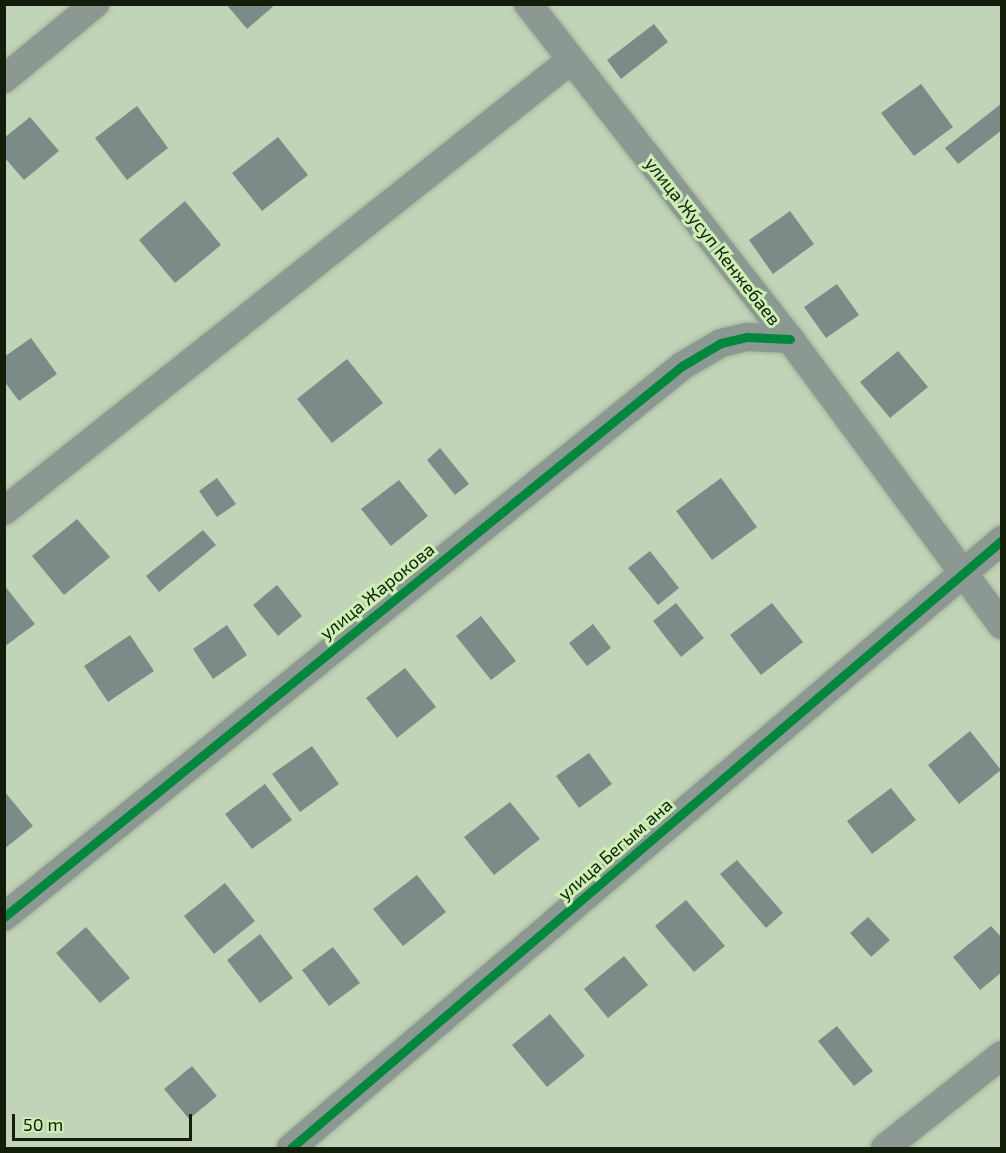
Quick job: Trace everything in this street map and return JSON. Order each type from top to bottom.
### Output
[{"type":"street","points":[[4,79],[95,4]]},
{"type":"street","name":"улица Жусуп Кенжебаев","points":[[528,4],[790,339],[961,575],[1002,625]]},
{"type":"street","points":[[4,511],[571,60]]},
{"type":"street","name":"улица Жарокова","points":[[4,917],[682,366],[721,343],[747,337],[790,339]]},
{"type":"street","name":"улица Бегым ана","points":[[291,1149],[1002,540]]},
{"type":"street","points":[[885,1149],[1002,1054]]},
{"type":"building","points":[[226,4],[276,4],[247,29]]},
{"type":"building","points":[[654,24],[668,42],[621,79],[607,60]]},
{"type":"building","points":[[921,84],[953,127],[914,156],[881,113]]},
{"type":"building","points":[[1002,103],[1002,130],[958,164],[945,148]]},
{"type":"building","points":[[137,106],[168,148],[127,180],[95,138]]},
{"type":"building","points":[[30,117],[59,151],[24,180],[4,157],[4,138]]},
{"type":"building","points":[[278,137],[308,175],[262,211],[232,173]]},
{"type":"building","points":[[185,201],[221,245],[175,283],[139,240]]},
{"type":"building","points":[[790,211],[814,244],[773,274],[749,240]]},
{"type":"building","points":[[837,284],[859,315],[826,338],[804,307]]},
{"type":"building","points":[[31,338],[57,374],[19,401],[4,381],[4,357]]},
{"type":"building","points":[[898,351],[928,387],[890,418],[860,382]]},
{"type":"building","points":[[347,359],[383,403],[332,443],[297,399]]},
{"type":"building","points":[[440,448],[469,484],[455,495],[427,460]]},
{"type":"building","points":[[217,478],[236,504],[217,517],[199,491]]},
{"type":"building","points":[[721,478],[757,527],[712,560],[676,511]]},
{"type":"building","points":[[399,480],[428,516],[391,546],[361,509]]},
{"type":"building","points":[[77,519],[110,557],[64,595],[32,556]]},
{"type":"building","points":[[203,530],[216,545],[159,592],[146,576]]},
{"type":"building","points":[[650,551],[679,588],[658,605],[628,568]]},
{"type":"building","points":[[4,585],[35,624],[4,647]]},
{"type":"building","points":[[277,585],[302,616],[278,636],[253,605]]},
{"type":"building","points":[[676,603],[704,638],[681,657],[653,621]]},
{"type":"building","points":[[772,603],[803,642],[761,675],[730,635]]},
{"type":"building","points":[[481,616],[516,661],[491,680],[456,636]]},
{"type":"building","points":[[593,624],[611,648],[587,666],[569,643]]},
{"type":"building","points":[[227,625],[247,655],[213,679],[193,649]]},
{"type":"building","points":[[130,635],[154,671],[108,702],[84,666]]},
{"type":"building","points":[[405,668],[436,707],[397,738],[366,698]]},
{"type":"building","points":[[970,731],[1001,770],[959,804],[928,765]]},
{"type":"building","points":[[312,746],[339,784],[300,812],[272,774]]},
{"type":"building","points":[[589,753],[612,784],[579,808],[556,776]]},
{"type":"building","points":[[265,784],[292,820],[252,849],[225,814]]},
{"type":"building","points":[[891,788],[916,820],[872,854],[847,821]]},
{"type":"building","points":[[4,791],[33,826],[4,849]]},
{"type":"building","points":[[510,802],[540,839],[494,875],[464,837]]},
{"type":"building","points":[[737,860],[783,913],[766,928],[720,874]]},
{"type":"building","points":[[417,875],[446,912],[403,946],[373,909]]},
{"type":"building","points":[[225,883],[255,921],[214,954],[184,916]]},
{"type":"building","points":[[686,900],[725,946],[694,972],[655,926]]},
{"type":"building","points":[[868,917],[890,940],[871,957],[850,933]]},
{"type":"building","points":[[991,926],[1002,938],[1002,972],[980,990],[953,957]]},
{"type":"building","points":[[86,927],[130,978],[100,1003],[56,953]]},
{"type":"building","points":[[260,934],[293,978],[260,1003],[227,960]]},
{"type":"building","points":[[333,947],[360,983],[329,1006],[302,970]]},
{"type":"building","points":[[624,956],[648,985],[608,1018],[584,989]]},
{"type":"building","points":[[550,1014],[585,1056],[547,1087],[512,1045]]},
{"type":"building","points":[[837,1026],[873,1071],[854,1086],[818,1041]]},
{"type":"building","points":[[192,1066],[217,1096],[189,1119],[164,1089]]},
{"type":"cycle path","points":[[4,917],[682,366],[721,343],[747,337],[790,339]]},
{"type":"cycle path","points":[[291,1148],[1002,540]]}]
